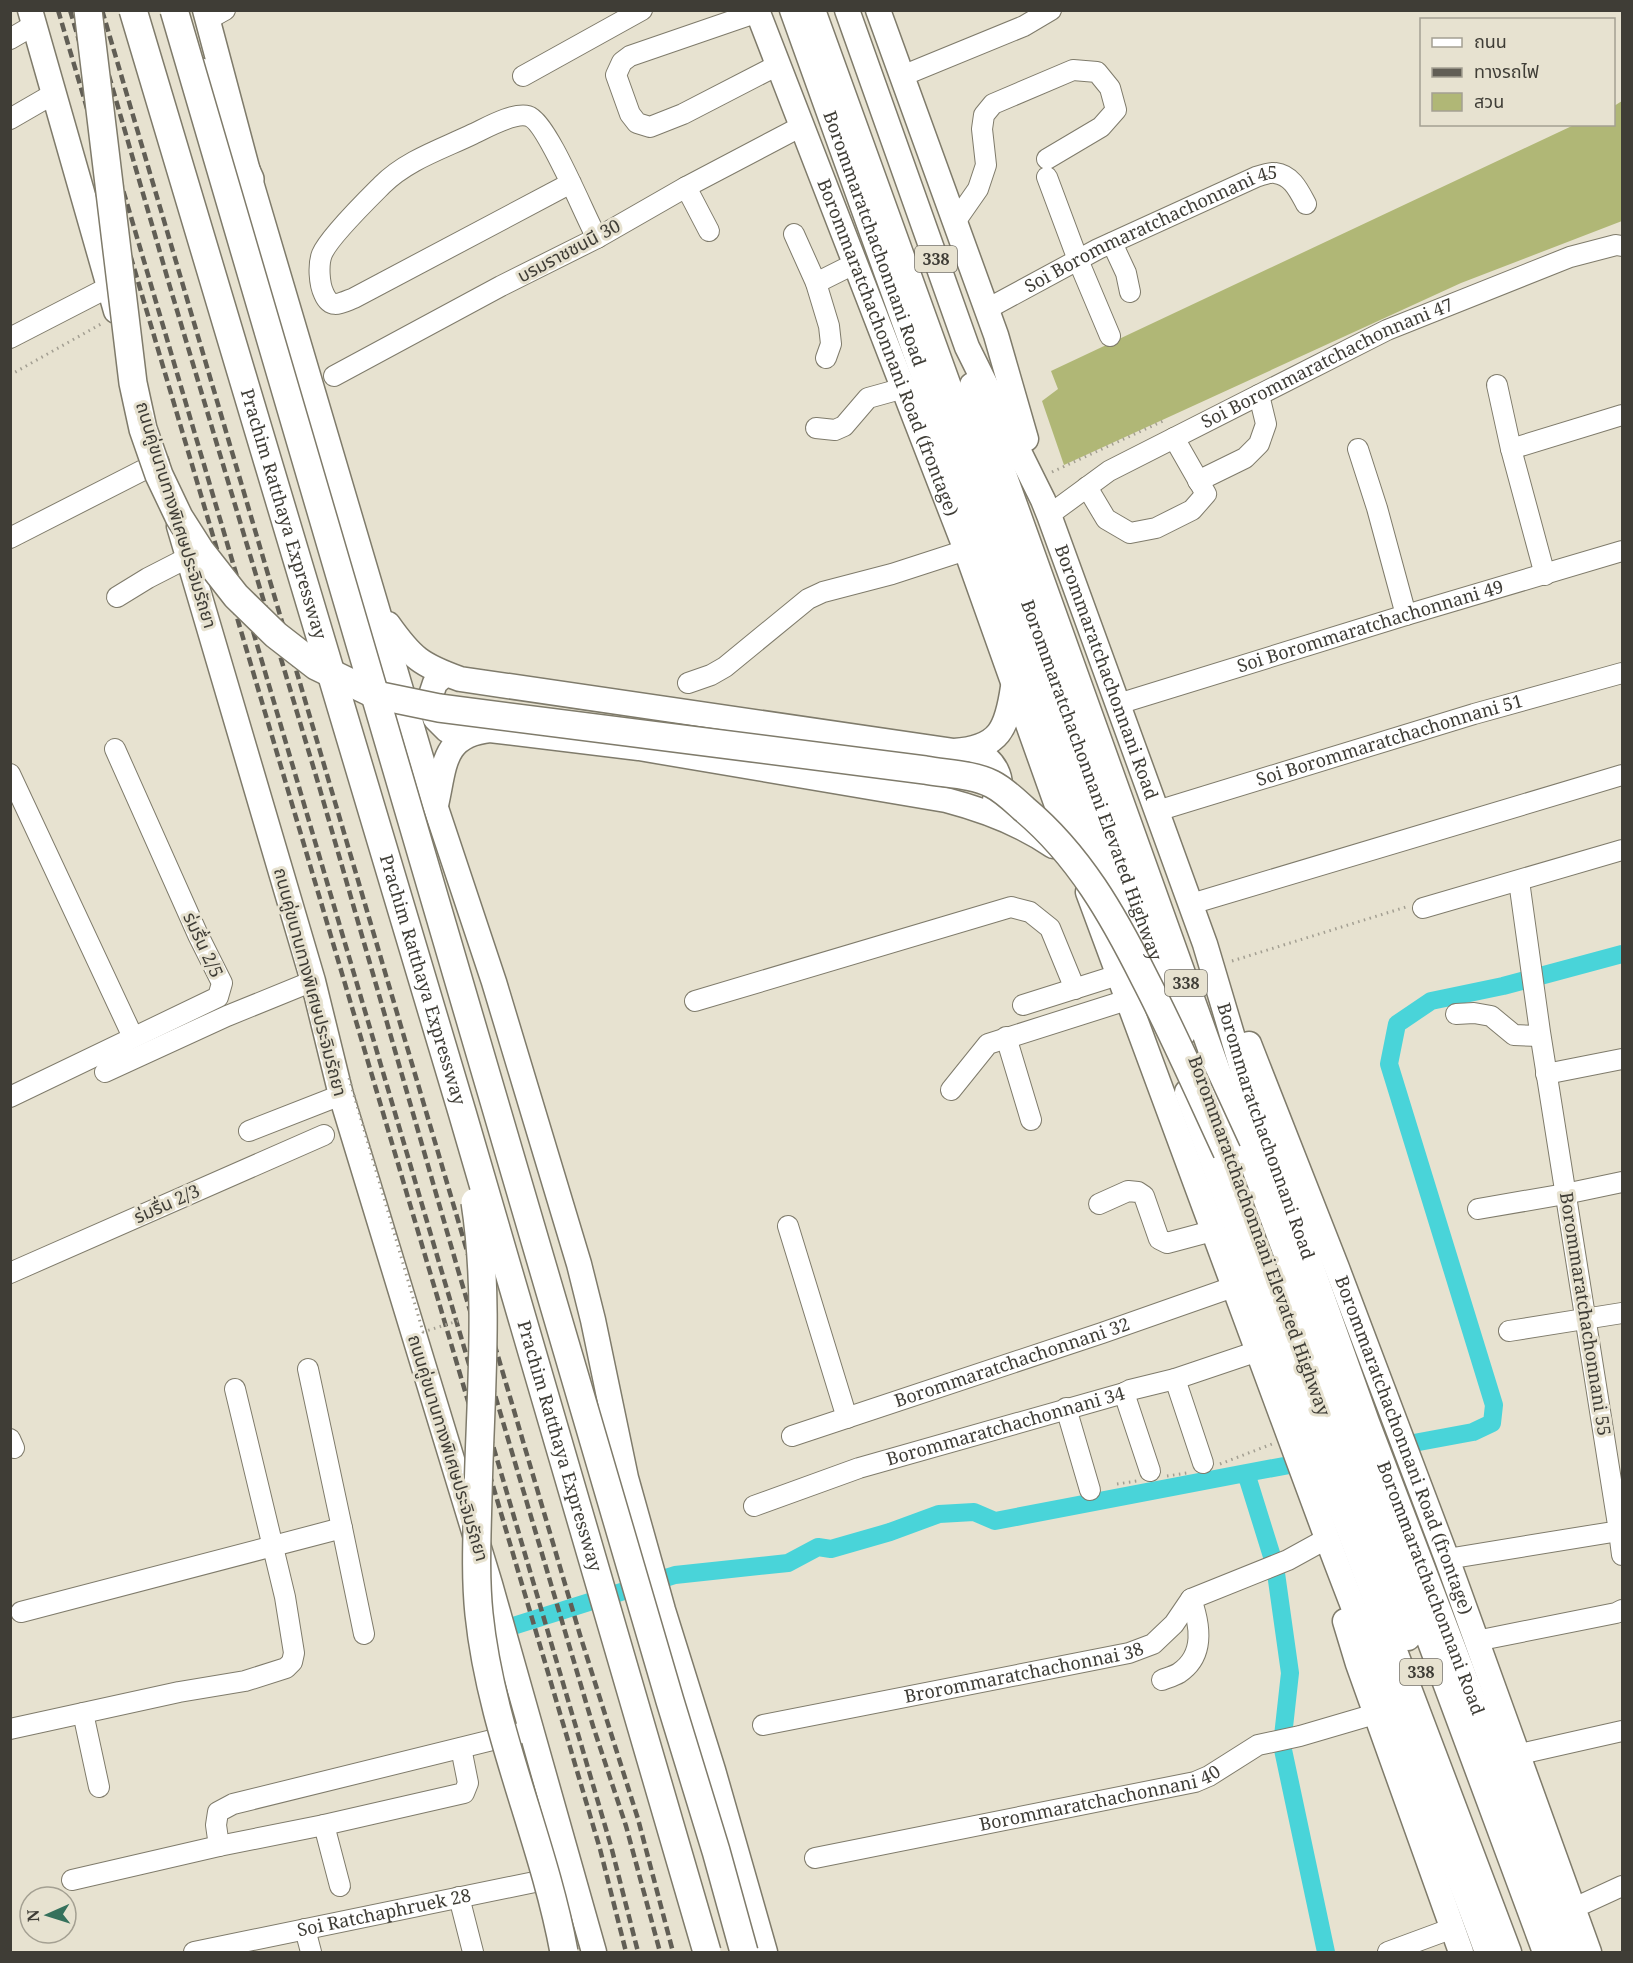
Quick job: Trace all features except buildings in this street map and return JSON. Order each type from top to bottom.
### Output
[{"type":"highway","points":[[88,10],[133,383],[143,429],[159,475],[179,517],[200,550],[236,596],[276,635],[316,666],[376,695],[439,708],[925,770],[978,779],[999,788],[1044,826],[1099,894],[1167,1022],[1227,1152]]},
{"type":"highway","name":"Prachim Ratthaya Expressway","points":[[133,10],[462,1112],[707,1953]]},
{"type":"highway","points":[[175,10],[250,179]]},
{"type":"highway","name":"Prachim Ratthaya Expressway","points":[[175,10],[744,1953]]},
{"type":"highway","points":[[462,1112],[478,1218],[482,1274],[476,1563],[479,1613],[485,1661],[498,1716],[543,1866],[564,1953]]},
{"type":"main road","name":"Borommaratchachonnani Road","points":[[792,10],[1044,704],[1302,1434]]},
{"type":"main road","name":"Borommaratchachonnani Elevated Highway","points":[[813,10],[1227,1152],[1525,1953]]},
{"type":"main road","name":"Borommaratchachonnani Elevated Highway","points":[[837,10],[1218,1071],[1545,1953]]},
{"type":"main road","name":"Borommaratchachonnani Road","points":[[847,10],[967,347],[1046,508],[1206,944],[1250,1095],[1367,1422],[1520,1793],[1567,1953]]},
{"type":"main road","name":"338","points":[[878,10],[996,335],[1046,508]]},
{"type":"main road","points":[[762,11],[799,117]]},
{"type":"main road","name":"Borommaratchachonnani Road (frontage)","points":[[762,11],[778,65],[966,550],[1010,676]]},
{"type":"main road","points":[[212,14],[250,179],[435,805],[494,982],[579,1264],[593,1320],[614,1427],[643,1538],[765,1953]]},
{"type":"main road","name":"ถนนคู่ขนานทางพิเศษประจิมรัถยา","points":[[32,18],[159,462],[313,981],[340,1095],[490,1584],[594,1952]]},
{"type":"main road","points":[[378,612],[416,658],[434,670],[460,679],[954,751],[973,750],[991,741],[1003,729],[1009,712],[1010,676]]},
{"type":"main road","points":[[445,674],[435,683],[430,695],[435,718],[447,730],[463,737]]},
{"type":"main road","points":[[1010,676],[1044,704]]},
{"type":"main road","name":"338","points":[[1010,676],[1233,1287],[1258,1351],[1302,1434],[1450,1822],[1487,1953]]},
{"type":"main road","points":[[435,805],[447,758],[454,744],[476,731],[490,730],[639,748],[946,800],[983,810],[1037,835],[1077,862]]},
{"type":"main road","points":[[973,750],[983,754],[998,774],[999,792],[992,805],[983,810]]},
{"type":"main road","name":"Borommaratchachonnani Road (frontage)","points":[[1206,944],[1261,1074],[1447,1559],[1520,1793],[1589,1953]]},
{"type":"main road","name":"338","points":[[1314,1467],[1328,1538],[1509,1953]]},
{"type":"main road","points":[[1328,1538],[1346,1625],[1375,1714],[1461,1953]]},
{"type":"main road","points":[[1447,1559],[1475,1612],[1486,1639],[1604,1953]]},
{"type":"street","points":[[523,76],[642,10]]},
{"type":"street","points":[[902,76],[1022,18],[1051,10]]},
{"type":"street","points":[[762,11],[630,56],[622,62],[616,75],[630,114],[637,123],[650,127],[683,114],[778,65]]},
{"type":"street","points":[[10,39],[32,18]]},
{"type":"street","points":[[955,222],[978,189],[986,165],[982,129],[984,116],[993,104],[1073,70],[1097,72],[1110,88],[1116,110],[1101,127],[1047,168],[1078,260],[1110,336]]},
{"type":"street","points":[[10,120],[55,93]]},
{"type":"street","points":[[571,183],[354,298],[337,305],[332,304],[324,295],[320,268],[322,254],[383,184],[405,165],[506,119],[526,115],[535,119],[544,130],[571,183],[583,213],[597,238]]},
{"type":"street","name":"บรมราชชนนี 30","points":[[334,376],[501,286],[597,238],[686,187],[799,117]]},
{"type":"street","name":"Soi Borommaratchachonnani 45","points":[[987,309],[1112,243],[1256,177],[1275,172],[1284,176],[1295,184],[1306,204]]},
{"type":"street","points":[[686,187],[709,231]]},
{"type":"street","points":[[794,234],[816,283],[828,326],[831,344],[826,358]]},
{"type":"street","points":[[1112,243],[1126,273],[1130,292]]},
{"type":"street","name":"Soi Borommaratchachonnani 47","points":[[1046,508],[1087,487],[1109,471],[1387,330],[1570,257],[1616,245],[1623,246]]},
{"type":"street","points":[[816,283],[856,263]]},
{"type":"street","points":[[10,338],[109,287]]},
{"type":"street","points":[[1497,385],[1511,448],[1545,575]]},
{"type":"street","points":[[816,428],[835,430],[844,426],[868,398],[904,388]]},
{"type":"street","points":[[1198,481],[1245,458],[1259,444],[1266,424],[1259,394]]},
{"type":"street","points":[[1511,448],[1623,415]]},
{"type":"street","points":[[1087,487],[1106,519],[1130,533],[1156,528],[1192,510],[1206,495],[1174,438]]},
{"type":"street","points":[[1358,449],[1377,508],[1406,615]]},
{"type":"street","points":[[10,538],[159,462]]},
{"type":"street","points":[[688,682],[711,675],[725,667],[808,599],[824,592],[892,574],[966,550]]},
{"type":"street","name":"Soi Borommaratchachonnani 49","points":[[1118,704],[1623,551]]},
{"type":"street","points":[[117,597],[189,557]]},
{"type":"street","name":"Soi Borommaratchachonnani 51","points":[[1157,811],[1474,714],[1623,673]]},
{"type":"street","name":"ร่มรื่น 2/5","points":[[10,1097],[218,997],[222,983],[198,935],[115,749]]},
{"type":"street","points":[[10,774],[133,1037]]},
{"type":"street","points":[[1191,904],[1623,775]]},
{"type":"street","points":[[1423,908],[1520,887],[1623,850]]},
{"type":"street","name":"Borommaratchachonnani 55","points":[[1520,887],[1546,1074],[1585,1319],[1614,1441],[1623,1555]]},
{"type":"street","points":[[695,1000],[1011,907],[1030,912],[1050,928],[1075,989]]},
{"type":"street","points":[[1023,1005],[1118,975]]},
{"type":"street","points":[[105,1072],[227,1016],[313,981]]},
{"type":"street","points":[[951,1090],[988,1044],[1127,1000]]},
{"type":"street","points":[[1456,1014],[1474,1013],[1491,1016],[1514,1035],[1540,1034]]},
{"type":"street","points":[[1006,1037],[1031,1120]]},
{"type":"street","points":[[1546,1074],[1623,1059]]},
{"type":"street","points":[[249,1131],[340,1095]]},
{"type":"street","name":"ร่มรื่น 2/3","points":[[10,1273],[324,1135]]},
{"type":"street","points":[[1478,1209],[1623,1182]]},
{"type":"street","points":[[1099,1204],[1128,1191],[1138,1192],[1144,1196],[1159,1239],[1167,1243],[1212,1231]]},
{"type":"street","points":[[788,1226],[847,1418]]},
{"type":"street","name":"Borommaratchachonnani 32","points":[[792,1436],[1102,1334],[1233,1287]]},
{"type":"street","points":[[1509,1331],[1623,1313]]},
{"type":"street","name":"Borommaratchachonnani 34","points":[[754,1506],[859,1468],[1175,1379],[1258,1351]]},
{"type":"street","points":[[308,1369],[364,1634]]},
{"type":"street","points":[[1175,1379],[1203,1462]]},
{"type":"street","points":[[10,1729],[179,1692],[245,1681],[286,1668],[292,1662],[294,1653],[285,1597],[235,1389]]},
{"type":"street","points":[[1124,1393],[1150,1471]]},
{"type":"street","points":[[1066,1408],[1090,1490]]},
{"type":"street","points":[[21,1612],[342,1528]]},
{"type":"street","points":[[1447,1559],[1621,1530]]},
{"type":"street","points":[[1162,1680],[1180,1672],[1194,1656],[1199,1641],[1199,1620],[1191,1599],[1288,1560],[1328,1538]]},
{"type":"street","name":"Brorommaratchachonnai 38","points":[[763,1725],[1129,1653],[1153,1644],[1174,1624],[1191,1599]]},
{"type":"street","points":[[1486,1639],[1623,1610]]},
{"type":"street","points":[[83,1713],[99,1788]]},
{"type":"street","name":"Borommaratchachonnani 40","points":[[815,1858],[1194,1782],[1209,1776],[1246,1752],[1266,1743],[1300,1736],[1375,1714]]},
{"type":"street","points":[[219,1846],[216,1824],[218,1812],[233,1804],[533,1730]]},
{"type":"street","points":[[1528,1752],[1623,1731]]},
{"type":"street","points":[[72,1880],[464,1793],[468,1783],[461,1748]]},
{"type":"street","points":[[324,1825],[340,1886]]},
{"type":"street","name":"Soi Ratchaphruek 28","points":[[194,1953],[573,1874]]},
{"type":"street","points":[[1585,1903],[1623,1886]]},
{"type":"street","points":[[459,1897],[473,1953]]},
{"type":"street","points":[[1397,1951],[1453,1928]]},
{"type":"street","points":[[305,1929],[311,1953]]},
{"type":"path","points":[[10,375],[90,330]]},
{"type":"green space","points":[[1622,101],[1622,221],[1461,283],[1064,465],[1042,401],[1058,389],[1051,371],[1572,126],[1615,126],[1615,105]]},
{"type":"waterway","points":[[1365,1452],[1473,1432],[1492,1423],[1494,1405],[1389,1064],[1397,1024],[1431,1001],[1503,986],[1622,954]]},
{"type":"waterway","points":[[1311,1461],[1246,1473],[1275,1566],[1290,1673],[1282,1745],[1326,1952]]},
{"type":"waterway","points":[[491,1633],[675,1575],[788,1563],[818,1547],[831,1549],[890,1532],[939,1514],[974,1512],[995,1521],[1246,1473]]},
{"type":"railway","points":[[58,10],[600,1849],[626,1952]]},
{"type":"railway","points":[[70,10],[611,1846],[638,1952]]},
{"type":"railway","points":[[90,10],[319,786],[458,1270],[593,1726],[626,1826],[660,1952]]},
{"type":"railway","points":[[102,10],[580,1635],[638,1819],[673,1952]]}]
